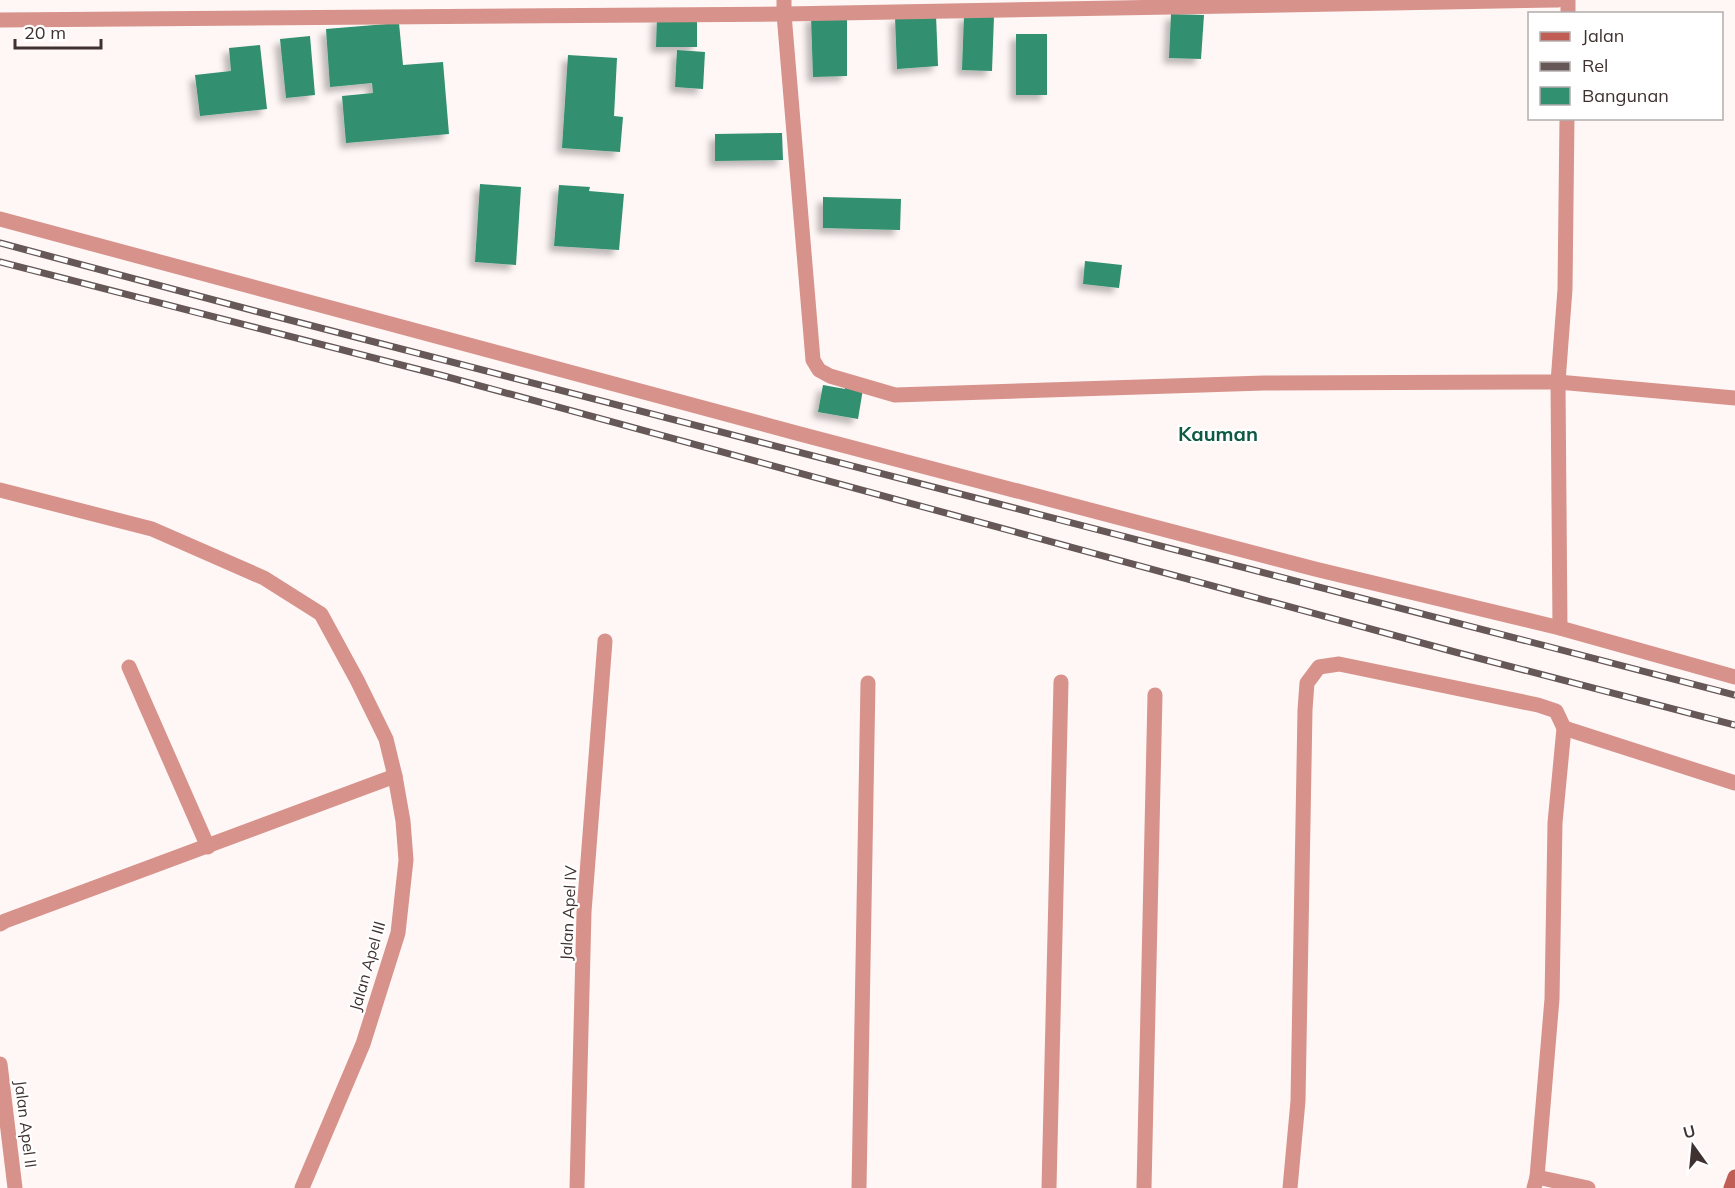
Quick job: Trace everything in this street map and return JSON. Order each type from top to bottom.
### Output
[{"type":"street","points":[[0,20],[784,7],[1558,0]]},
{"type":"street","points":[[784,7],[813,360],[819,370],[830,376],[895,395],[1264,382],[1558,382],[1735,398]]},
{"type":"street","points":[[1560,628],[1558,382],[1565,289],[1567,120]]},
{"type":"street","points":[[0,219],[800,434],[1315,569],[1560,628],[1735,677]]},
{"type":"street","name":"Jalan Apel III","points":[[0,490],[152,529],[264,578],[321,614],[386,739],[395,776],[406,860],[398,933],[363,1044],[302,1188]]},
{"type":"street","name":"Jalan Apel IV","points":[[577,1188],[585,912],[605,641]]},
{"type":"street","points":[[1290,1188],[1298,1101],[1305,710],[1308,683],[1319,667],[1339,664],[1538,705],[1556,711],[1563,728],[1555,823],[1552,999],[1535,1183],[1588,1188]]},
{"type":"street","points":[[129,667],[208,847]]},
{"type":"street","points":[[1049,1188],[1061,682]]},
{"type":"street","points":[[859,1188],[868,683]]},
{"type":"street","points":[[1144,1188],[1155,695]]},
{"type":"street","points":[[1563,728],[1735,783]]},
{"type":"street","points":[[0,924],[395,776]]},
{"type":"street","name":"Jalan Apel II","points":[[0,1064],[15,1188]]},
{"type":"street","points":[[1731,1188],[1735,1177]]},
{"type":"building","points":[[1171,14],[1204,15],[1201,59],[1169,58]]},
{"type":"building","points":[[847,15],[847,76],[813,77],[811,16]]},
{"type":"building","points":[[936,15],[938,66],[897,69],[895,17]]},
{"type":"building","points":[[964,15],[994,16],[992,71],[962,70]]},
{"type":"building","points":[[657,17],[697,17],[697,47],[656,47]]},
{"type":"building","points":[[399,23],[403,65],[443,62],[449,134],[346,143],[342,96],[373,93],[372,83],[330,87],[326,29]]},
{"type":"building","points":[[1016,34],[1047,34],[1047,95],[1016,95]]},
{"type":"building","points":[[310,36],[315,95],[286,98],[280,39]]},
{"type":"building","points":[[260,45],[267,109],[200,116],[195,75],[231,71],[229,48]]},
{"type":"building","points":[[677,50],[705,52],[703,89],[675,87]]},
{"type":"building","points":[[568,55],[617,58],[614,116],[623,117],[620,152],[562,148]]},
{"type":"building","points":[[782,133],[783,160],[715,161],[715,134]]},
{"type":"building","points":[[480,184],[521,187],[516,265],[475,262]]},
{"type":"building","points":[[559,185],[590,187],[589,191],[624,194],[619,250],[554,246]]},
{"type":"building","points":[[823,197],[901,199],[900,230],[823,228]]},
{"type":"building","points":[[1085,261],[1122,265],[1119,288],[1083,284]]},
{"type":"building","points":[[823,385],[863,389],[858,419],[818,412]]},
{"type":"railway","points":[[0,243],[1735,695]]},
{"type":"railway","points":[[0,262],[444,376],[1455,652],[1735,725]]},
{"type":"district","name":"Kauman","points":[[1218,434]]}]
